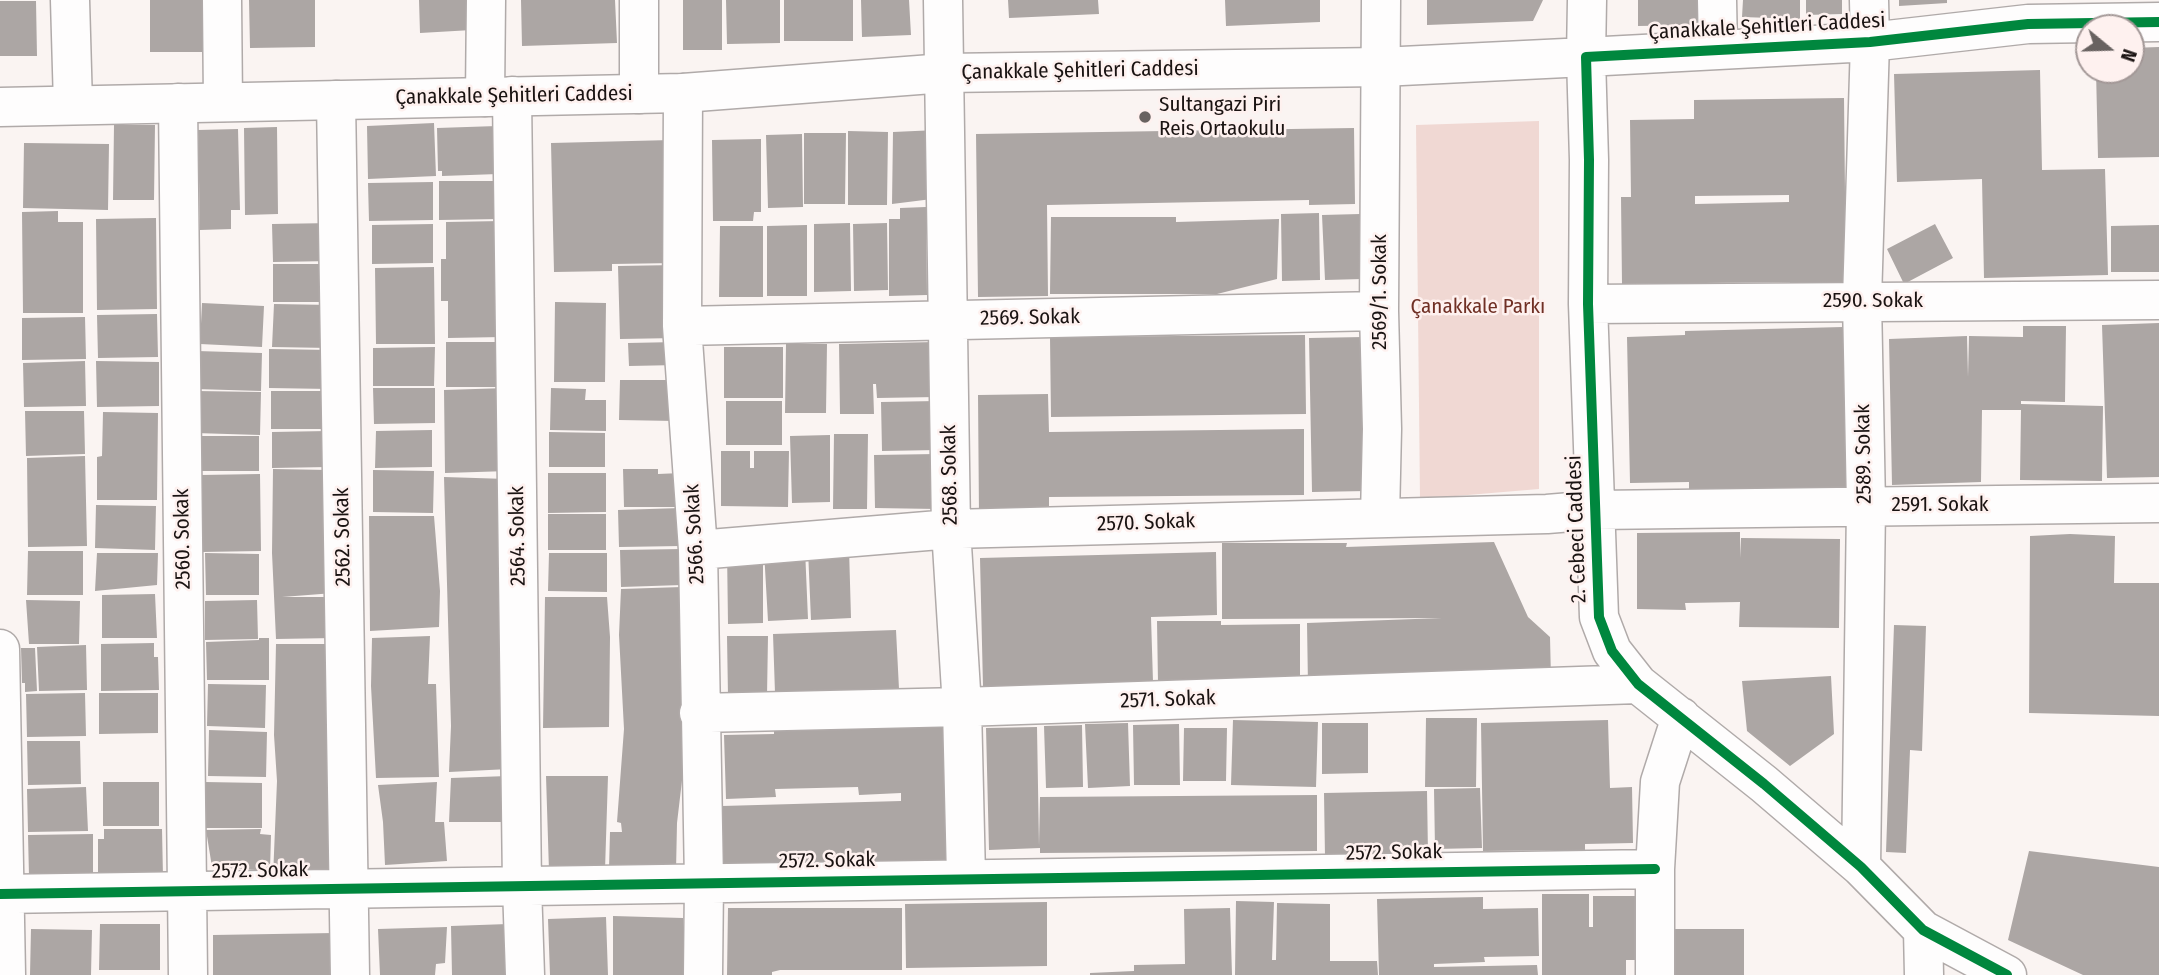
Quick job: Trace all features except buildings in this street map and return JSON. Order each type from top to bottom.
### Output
[{"type":"street","points":[[71,0],[73,105]]},
{"type":"street","points":[[222,0],[223,102]]},
{"type":"street","name":"2564. Sokak","points":[[486,0],[499,96],[525,975]]},
{"type":"street","points":[[639,0],[639,94]]},
{"type":"street","name":"2568. Sokak","points":[[943,0],[951,529],[962,707],[966,877]]},
{"type":"street","name":"2569/1. Sokak","points":[[1380,517],[1382,429],[1378,311],[1381,0]]},
{"type":"street","name":"2. Cebeci Caddesi","points":[[1587,0],[1588,304],[1599,618],[1612,651],[1638,684],[1861,867],[1923,930],[2007,975]]},
{"type":"street","points":[[1717,0],[1718,48]]},
{"type":"street","name":"2589. Sokak","points":[[1861,867],[1866,506],[1862,300],[1869,0]]},
{"type":"street","name":"Çanakkale Şehitleri Caddesi","points":[[0,107],[683,93],[944,72],[1381,67],[1870,42],[2028,12],[2159,22]]},
{"type":"street","name":"2566. Sokak","points":[[683,93],[682,326],[698,550],[703,975]]},
{"type":"street","name":"2562. Sokak","points":[[336,100],[350,975]]},
{"type":"street","name":"2560. Sokak","points":[[178,103],[188,975]]},
{"type":"street","name":"2590. Sokak","points":[[1588,304],[2159,300]]},
{"type":"street","name":"2569. Sokak","points":[[682,326],[1378,311]]},
{"type":"street","name":"2591. Sokak","points":[[1596,510],[2159,503]]},
{"type":"street","name":"2570. Sokak","points":[[698,550],[951,529],[1547,514],[1596,510]]},
{"type":"street","points":[[0,649],[2,894],[6,975]]},
{"type":"street","name":"2571. Sokak","points":[[699,713],[962,707],[1638,684]]},
{"type":"street","points":[[1655,975],[1655,869],[1660,782],[1681,717]]},
{"type":"street","name":"2572. Sokak","points":[[2,894],[966,877],[1655,869]]},
{"type":"street","points":[[1923,930],[1924,975]]},
{"type":"green space","name":"Çanakkale Parkı","points":[[1539,121],[1539,489],[1420,499],[1416,125]]},
{"type":"cycle path","points":[[2007,975],[1923,930],[1861,867],[1764,784],[1638,684],[1612,651],[1599,617],[1588,304],[1589,160],[1586,57],[1870,42],[2028,24],[2159,22]]},
{"type":"cycle path","points":[[0,894],[1655,869]]},
{"type":"place","name":"Sultangazi Piri Reis Ortaokulu","points":[[1145,117]]}]
